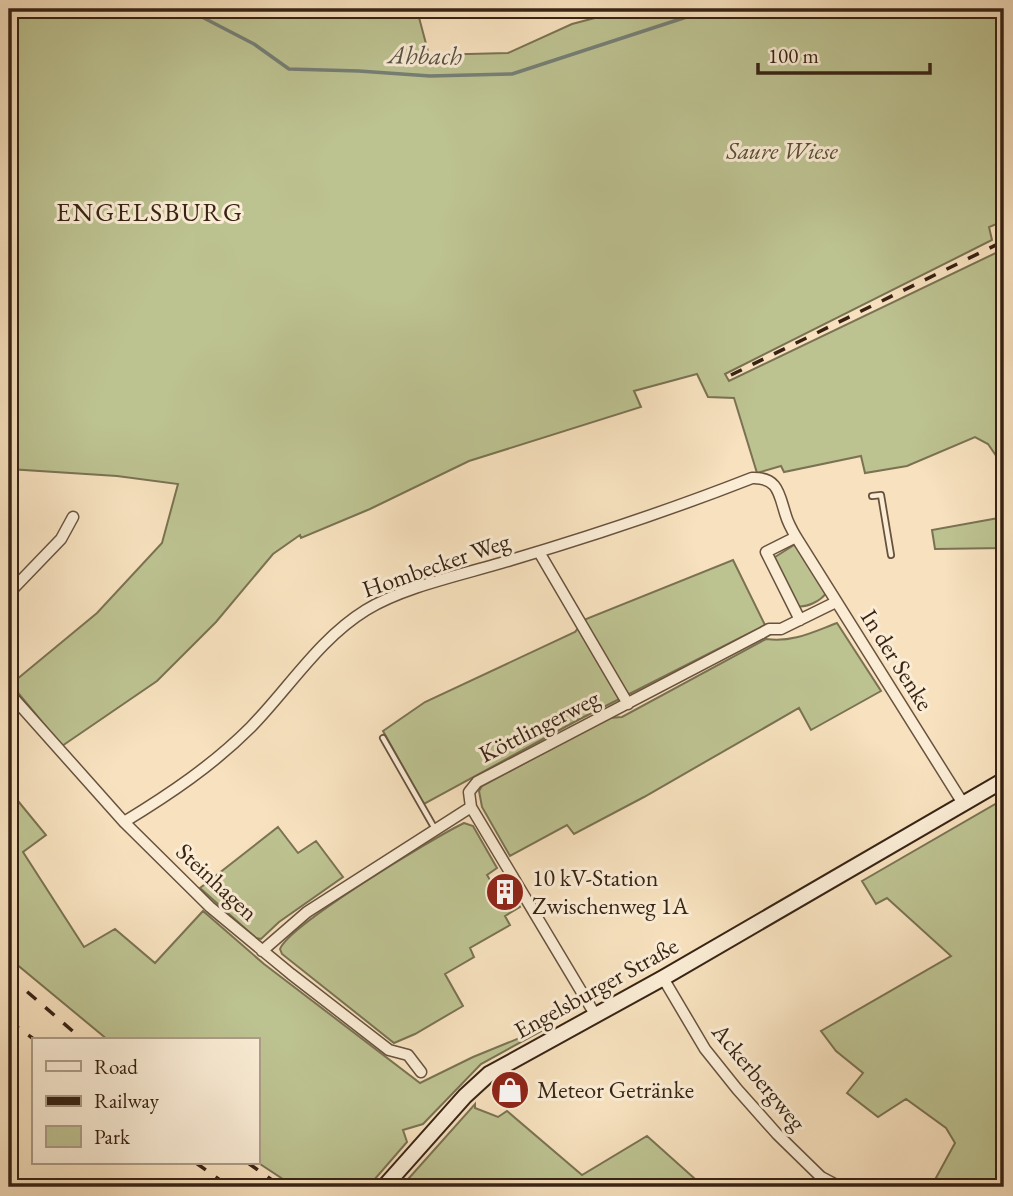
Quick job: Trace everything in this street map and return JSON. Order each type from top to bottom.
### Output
[{"type":"street","name":"In der Senke","points":[[539,552],[752,478],[762,478],[775,485],[781,496],[786,518],[796,537],[964,805]]},
{"type":"street","points":[[9,593],[61,539],[73,517]]},
{"type":"street","points":[[796,537],[766,552],[800,620]]},
{"type":"street","name":"Hombecker Weg","points":[[124,822],[178,789],[222,753],[256,721],[327,642],[357,616],[382,601],[410,591],[539,552],[628,704]]},
{"type":"street","name":"Köttlingerweg","points":[[471,807],[469,792],[477,782],[769,629],[781,629],[836,602]]},
{"type":"street","name":"Steinhagen","points":[[9,692],[124,822],[210,907],[388,1050],[408,1055],[421,1072]]},
{"type":"street","name":"Engelsburger Straße","points":[[384,1187],[465,1096],[489,1074],[663,978],[1004,780]]},
{"type":"street","points":[[262,951],[307,912],[471,807],[596,1016]]},
{"type":"street","name":"Ackerbergweg","points":[[663,978],[705,1049],[737,1090],[821,1177],[840,1187]]},
{"type":"lane","points":[[872,496],[881,495],[891,555]]},
{"type":"lane","points":[[383,738],[435,829]]},
{"type":"green space","name":"Saure Wiese","points":[[9,9],[417,10],[429,55],[508,53],[572,24],[629,9],[1004,9],[1004,221],[989,227],[992,240],[725,374],[729,381],[1004,249],[1004,459],[999,460],[988,444],[975,437],[907,466],[865,473],[861,456],[784,472],[781,466],[757,473],[734,398],[708,397],[697,374],[634,391],[641,407],[469,461],[370,509],[301,538],[300,535],[273,554],[216,622],[157,681],[62,746],[9,679],[16,680],[97,613],[162,543],[178,484],[117,476],[9,469]]},
{"type":"green space","points":[[1004,517],[1004,548],[935,549],[932,530]]},
{"type":"green space","points":[[794,545],[799,546],[826,593],[805,606],[797,606],[774,564],[775,557]]},
{"type":"green space","points":[[733,560],[765,625],[578,720],[424,804],[383,731],[425,702],[575,632],[586,619]]},
{"type":"green space","points":[[837,623],[881,691],[811,730],[799,708],[574,834],[567,825],[510,856],[482,807],[479,791],[482,786],[609,718],[622,717],[766,639],[794,638]]},
{"type":"green space","points":[[9,790],[46,835],[23,852],[84,947],[115,929],[155,963],[203,911],[264,964],[420,1083],[473,1057],[554,1024],[481,1064],[423,1124],[403,1130],[407,1142],[368,1187],[295,1187],[259,1163],[259,1038],[106,1038],[9,958]]},
{"type":"green space","points":[[1004,799],[1004,1187],[931,1187],[955,1143],[946,1128],[906,1099],[878,1117],[847,1093],[863,1073],[836,1051],[821,1031],[951,956],[887,898],[876,904],[862,881]]},
{"type":"green space","points":[[464,823],[473,826],[497,868],[487,875],[501,898],[511,892],[520,907],[505,916],[510,925],[470,948],[474,957],[445,974],[463,1006],[394,1043],[282,954],[280,949],[289,937],[334,903]]},
{"type":"green space","points":[[278,827],[298,853],[316,841],[343,877],[279,922],[261,939],[256,938],[200,888]]},
{"type":"green space","points":[[475,1104],[475,1108],[498,1117],[507,1111],[582,1175],[647,1136],[704,1187],[401,1187]]},
{"type":"waterway","name":"Ahbach","points":[[9,14],[64,16],[110,9]]},
{"type":"waterway","name":"Ahbach","points":[[145,9],[200,16],[254,44],[289,69],[430,76],[512,74],[711,9]]},
{"type":"railway","points":[[731,375],[1004,241]]},
{"type":"railway","points":[[9,976],[81,1038]]},
{"type":"railway","points":[[9,1021],[32,1038]]},
{"type":"railway","points":[[197,1164],[230,1187]]},
{"type":"railway","points":[[249,1164],[282,1187]]},
{"type":"place","name":"10 kV-Station Zwischenweg 1A","points":[[505,892]]},
{"type":"place","name":"Meteor Getränke","points":[[510,1090]]},
{"type":"district","name":"ENGELSBURG","points":[[150,212]]}]
